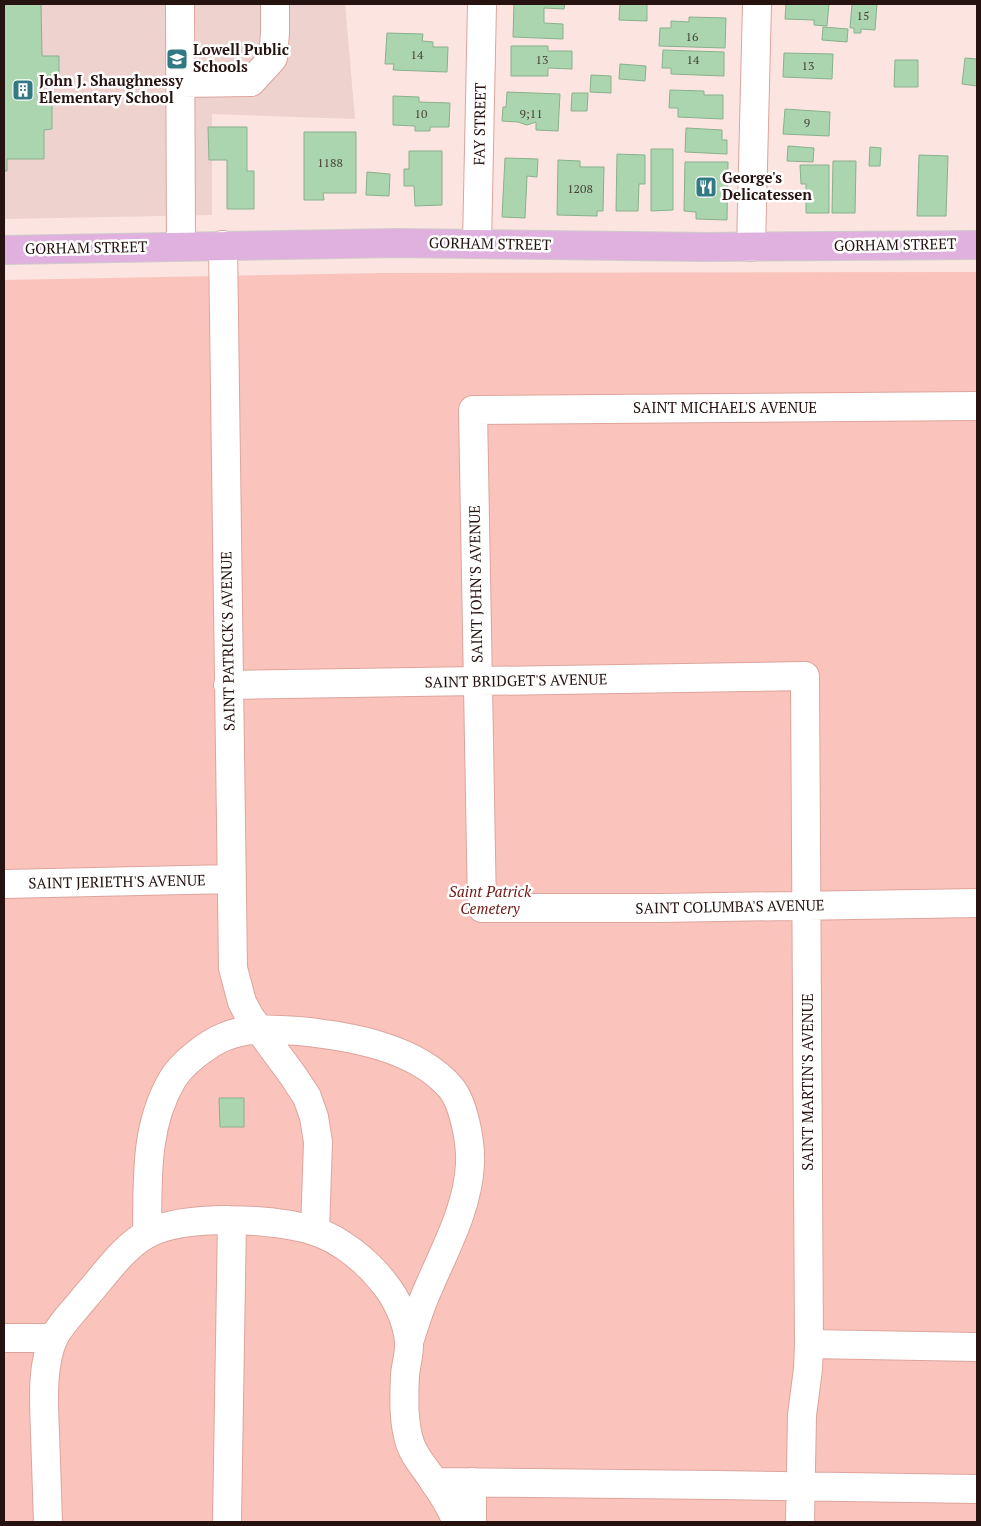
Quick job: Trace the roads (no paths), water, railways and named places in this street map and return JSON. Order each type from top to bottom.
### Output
[{"type":"main road","name":"GORHAM STREET","points":[[4,250],[379,243],[751,247],[977,244]]},
{"type":"street","points":[[180,4],[181,246]]},
{"type":"street","points":[[180,83],[251,82],[273,58],[275,4]]},
{"type":"street","name":"FAY STREET","points":[[477,244],[482,4]]},
{"type":"street","points":[[751,247],[757,4]]},
{"type":"street","name":"SAINT PATRICK'S AVENUE","points":[[223,245],[233,968],[242,1002],[250,1017],[307,1097],[314,1117],[318,1142],[315,1231]]},
{"type":"street","name":"SAINT MICHAEL'S AVENUE","points":[[473,410],[977,406]]},
{"type":"street","name":"SAINT JOHN'S AVENUE","points":[[473,410],[482,908]]},
{"type":"street","name":"SAINT BRIDGET'S AVENUE","points":[[228,685],[805,676]]},
{"type":"street","name":"SAINT MARTIN'S AVENUE","points":[[800,1522],[802,1415],[809,1344],[805,676]]},
{"type":"street","name":"SAINT JERIETH'S AVENUE","points":[[4,884],[231,879]]},
{"type":"street","name":"SAINT COLUMBA'S AVENUE","points":[[482,908],[660,908],[977,903]]},
{"type":"street","points":[[147,1234],[150,1143],[155,1117],[173,1078],[208,1045],[225,1036],[260,1030],[321,1033],[382,1046],[412,1058],[435,1072],[452,1089],[463,1113],[470,1164],[458,1220],[427,1291],[409,1342],[405,1375],[405,1405],[411,1447],[435,1482],[457,1522]]},
{"type":"street","points":[[48,1522],[44,1393],[45,1377],[54,1338],[63,1324],[129,1247],[147,1234],[170,1225],[232,1221],[266,1223],[315,1231],[352,1252],[369,1266],[385,1284],[396,1301],[409,1342]]},
{"type":"street","points":[[227,1522],[232,1221]]},
{"type":"street","points":[[4,1338],[54,1338]]},
{"type":"street","points":[[809,1344],[977,1347]]},
{"type":"street","points":[[435,1482],[977,1489]]},
{"type":"street","points":[[472,1482],[472,1522]]},
{"type":"place","name":"Lowell Public Schools","points":[[177,59]]},
{"type":"place","name":"John J. Shaughnessy Elementary School","points":[[23,90]]},
{"type":"place","name":"George's Delicatessen","points":[[706,187]]},
{"type":"park label","name":"Saint Patrick Cemetery","points":[[490,900]]}]
